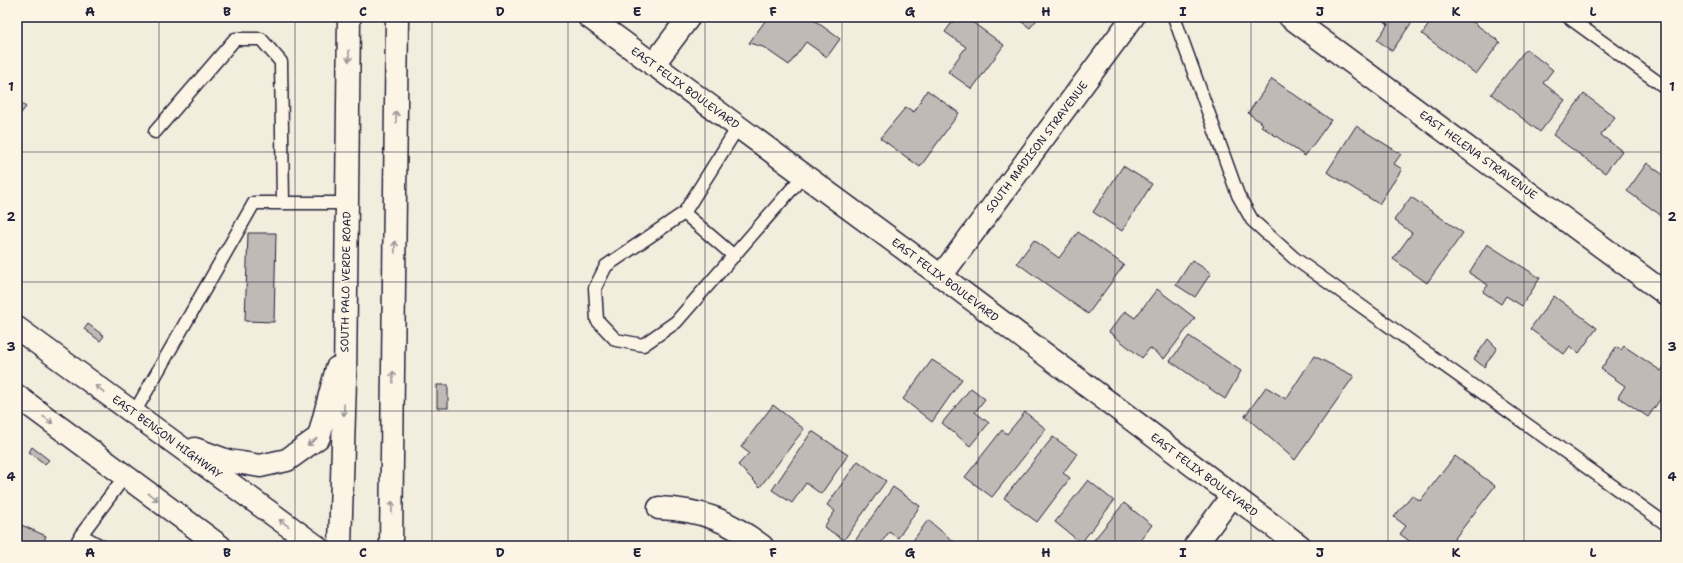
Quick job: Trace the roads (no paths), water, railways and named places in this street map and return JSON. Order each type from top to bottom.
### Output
[{"type":"main road","name":"SOUTH PALO VERDE ROAD","points":[[340,546],[345,340],[349,17]]},
{"type":"main road","points":[[392,546],[397,17]]},
{"type":"main road","name":"EAST FELIX BOULEVARD","points":[[589,17],[941,276],[1300,546]]},
{"type":"main road","points":[[653,65],[689,17]]},
{"type":"main road","name":"SOUTH MADISON STRAVENUE","points":[[941,276],[1133,17]]},
{"type":"main road","name":"EAST HELENA STRAVENUE","points":[[1290,17],[1666,294]]},
{"type":"main road","name":"EAST BENSON HIGHWAY","points":[[17,328],[316,546]]},
{"type":"main road","points":[[168,438],[228,461],[260,466],[287,460],[318,436],[345,340]]},
{"type":"main road","points":[[17,396],[220,546]]},
{"type":"main road","points":[[1195,546],[1232,496]]},
{"type":"main road","points":[[659,508],[680,509],[701,513],[722,520],[740,529],[762,546]]},
{"type":"lane","points":[[1174,17],[1238,195],[1252,220],[1294,258],[1666,524]]},
{"type":"lane","points":[[1568,17],[1666,88]]},
{"type":"lane","points":[[155,132],[235,39],[261,38],[281,62],[283,203]]},
{"type":"lane","points":[[738,127],[684,212],[606,266],[595,288],[597,320],[616,340],[643,346],[676,322],[804,175]]},
{"type":"lane","points":[[134,413],[254,203],[347,203]]},
{"type":"lane","points":[[684,212],[734,256]]},
{"type":"lane","points":[[75,546],[81,535],[125,476]]},
{"type":"lane","points":[[81,535],[101,546]]}]
